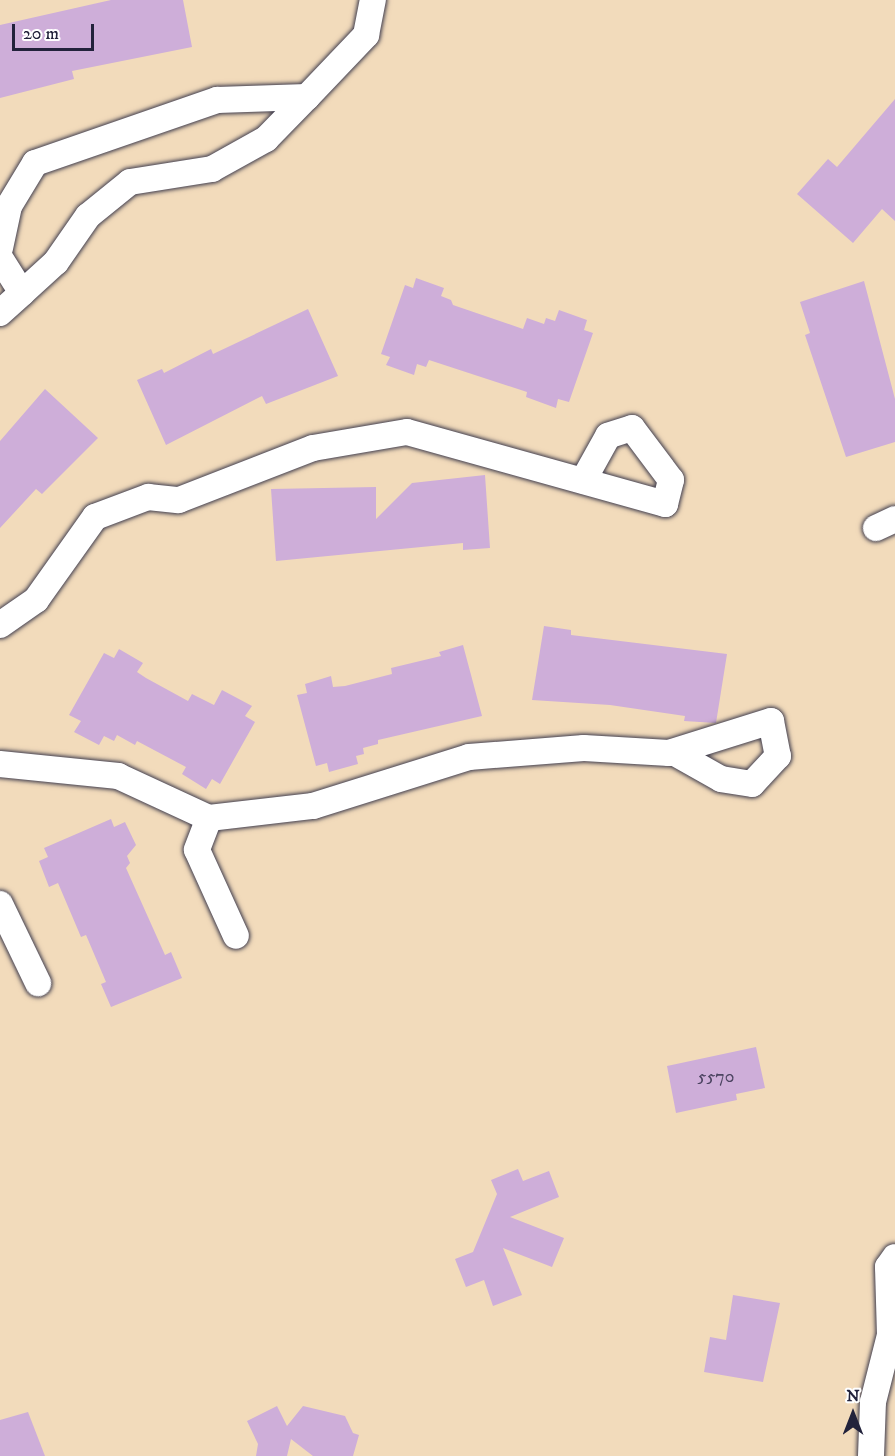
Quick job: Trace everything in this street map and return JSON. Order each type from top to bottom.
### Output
[{"type":"street","points":[[0,313],[56,262],[88,216],[130,182],[212,169],[266,139],[366,35],[373,0]]},
{"type":"street","points":[[0,248],[9,206],[35,163],[217,100],[307,97]]},
{"type":"street","points":[[0,258],[22,293]]},
{"type":"street","points":[[0,625],[36,600],[95,517],[148,497],[178,500],[313,448],[407,432],[665,504],[671,480],[632,428],[608,436],[583,481]]},
{"type":"street","points":[[0,764],[118,776],[208,818],[313,806],[469,757],[584,748],[673,752]]},
{"type":"street","points":[[208,818],[197,850],[236,936]]},
{"type":"street","points":[[0,904],[38,983]]},
{"type":"street","points":[[871,1456],[873,1402],[893,1334],[888,1268],[895,1257]]},
{"type":"building","points":[[111,0],[183,0],[192,47],[72,71],[74,79],[0,98],[0,25]]},
{"type":"building","points":[[895,99],[895,221],[882,209],[853,243],[797,194],[828,159],[837,167]]},
{"type":"building","points":[[416,278],[444,288],[441,296],[451,300],[453,305],[523,329],[527,318],[544,324],[546,318],[555,321],[559,310],[587,320],[584,330],[593,333],[569,402],[558,399],[556,408],[526,397],[527,392],[429,360],[426,367],[417,364],[414,375],[386,365],[390,357],[381,354],[405,285],[413,288]]},
{"type":"building","points":[[864,281],[895,399],[895,442],[846,457],[805,335],[810,333],[800,302]]},
{"type":"building","points":[[308,309],[338,376],[266,404],[262,396],[166,445],[137,380],[162,369],[164,373],[211,349],[213,354]]},
{"type":"building","points":[[45,389],[98,438],[42,494],[36,489],[0,528],[0,441]]},
{"type":"building","points":[[485,475],[490,548],[463,550],[463,543],[276,561],[271,489],[376,487],[376,519],[412,483]]},
{"type":"building","points":[[544,626],[571,630],[571,635],[727,654],[716,723],[684,721],[685,716],[610,705],[532,700]]},
{"type":"building","points":[[463,645],[482,716],[378,740],[378,744],[363,748],[364,754],[356,756],[358,764],[329,772],[327,763],[316,766],[297,695],[307,693],[305,684],[331,676],[333,687],[345,686],[392,674],[391,668],[441,656],[439,652]]},
{"type":"building","points":[[119,649],[143,663],[137,672],[188,701],[192,694],[214,705],[222,690],[252,706],[245,716],[255,722],[220,784],[212,779],[206,789],[182,774],[186,767],[137,741],[135,745],[117,735],[114,741],[104,736],[99,745],[74,732],[81,721],[69,715],[104,653],[114,658]]},
{"type":"building","points":[[111,819],[114,827],[125,822],[136,845],[127,856],[130,863],[126,868],[165,955],[171,952],[182,978],[111,1007],[101,984],[106,982],[86,935],[81,937],[58,883],[49,887],[39,861],[48,857],[44,848]]},
{"type":"building","points":[[756,1047],[765,1088],[736,1094],[737,1100],[676,1113],[667,1066]]},
{"type":"building","points":[[518,1169],[523,1181],[549,1171],[559,1197],[510,1217],[564,1238],[552,1267],[503,1248],[522,1295],[493,1306],[484,1280],[466,1287],[455,1259],[473,1252],[497,1194],[491,1180]]},
{"type":"building","points":[[733,1295],[780,1303],[763,1382],[704,1372],[710,1337],[726,1340]]},
{"type":"building","points":[[277,1406],[287,1426],[303,1406],[345,1416],[353,1433],[359,1435],[353,1456],[313,1456],[291,1439],[287,1456],[256,1456],[258,1444],[247,1421]]},
{"type":"building","points":[[28,1412],[45,1456],[0,1456],[0,1420]]}]
